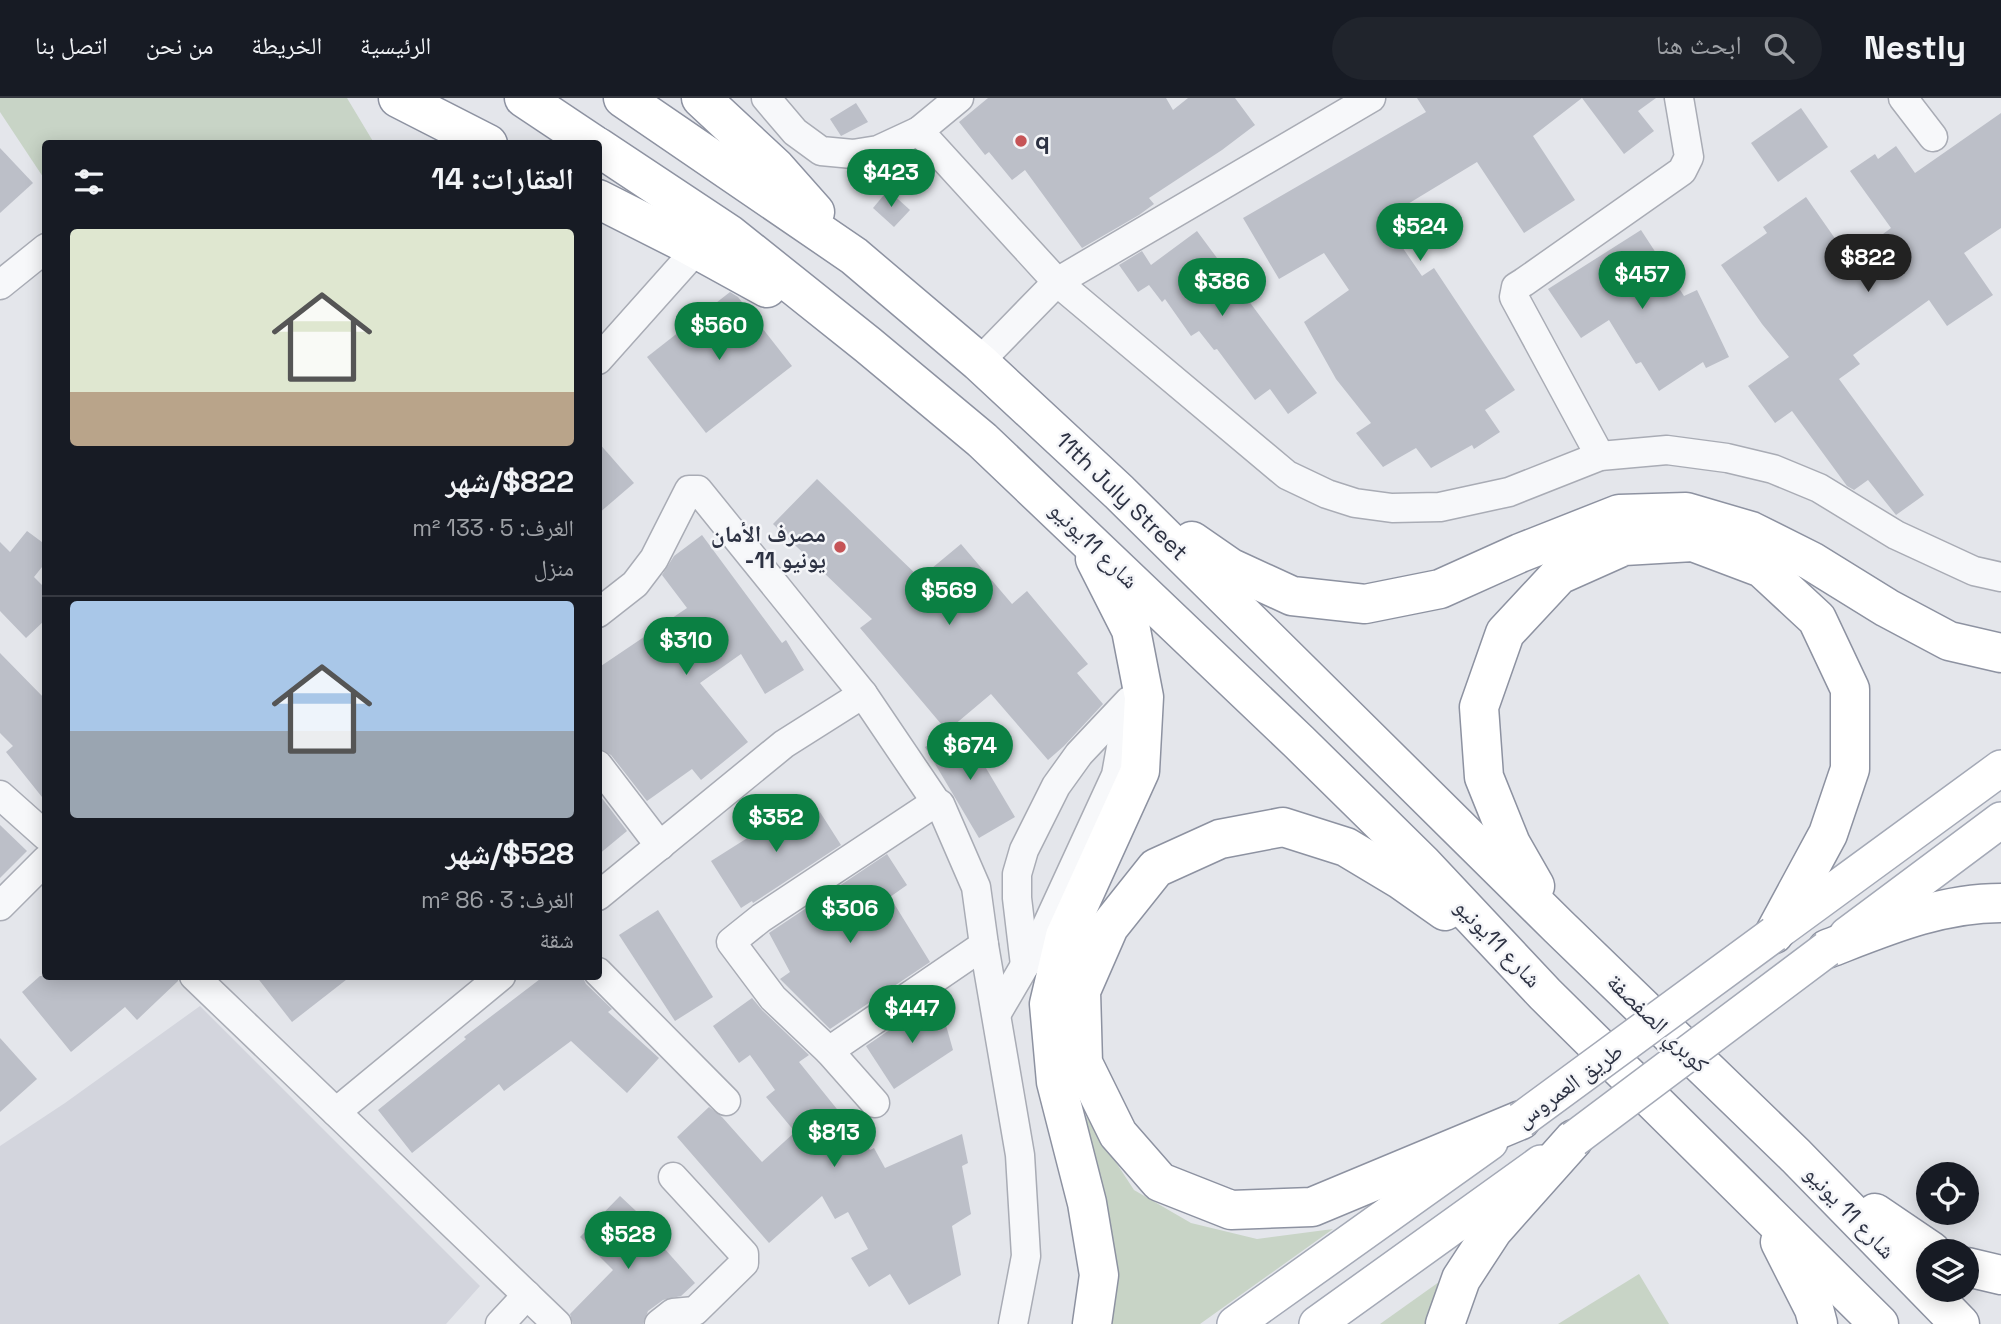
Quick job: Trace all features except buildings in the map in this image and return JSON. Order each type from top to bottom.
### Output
[{"type":"highway","points":[[398,98],[480,140]]},
{"type":"highway","points":[[524,98],[587,140]]},
{"type":"highway","name":"11th July Street","points":[[623,98],[854,256],[979,362],[1119,492],[1569,936]]},
{"type":"highway","points":[[701,98],[776,168],[854,256]]},
{"type":"highway","name":"شارع 11يونيو","points":[[602,150],[729,234],[869,345],[982,440],[1081,532],[1413,854],[1545,994],[1761,1207]]},
{"type":"highway","points":[[602,201],[697,249],[869,345]]},
{"type":"highway","points":[[1119,492],[1231,568],[1292,596],[1365,604],[1440,589],[1619,514],[1686,512],[1751,531],[1811,561],[1887,608],[1949,641],[2001,653]]},
{"type":"highway","points":[[1081,532],[1131,630],[1144,697],[1140,771],[1065,936],[1049,1004],[1056,1082],[1087,1203],[1098,1275],[1092,1324]]},
{"type":"highway","points":[[1569,936],[1511,844],[1484,777],[1479,707],[1505,633],[1559,575],[1624,545],[1693,542],[1762,568],[1817,619],[1850,689],[1850,769],[1828,834],[1774,934]]},
{"type":"highway","points":[[1504,952],[1401,880],[1346,847],[1283,827],[1220,839],[1156,868],[1109,928],[1081,990],[1083,1063],[1118,1134],[1160,1182],[1231,1210],[1312,1207],[1521,1120]]},
{"type":"highway","points":[[1827,949],[1908,917],[1973,903],[2001,903]]},
{"type":"highway","name":"كوبري الصفصفة","points":[[1569,936],[1739,1101]]},
{"type":"highway","name":"شارع 11 يونيو","points":[[1739,1101],[1960,1324]]},
{"type":"highway","points":[[1445,1324],[1461,1279],[1493,1230],[1574,1139]]},
{"type":"highway","points":[[1796,1156],[1916,1240]]},
{"type":"highway","points":[[1761,1207],[1795,1268],[1818,1324]]},
{"type":"highway","points":[[1761,1207],[1879,1324]]},
{"type":"highway","points":[[1979,1270],[2001,1275]]},
{"type":"main road","name":"طريق العمروس","points":[[1235,1324],[1521,1120],[2001,768]]},
{"type":"main road","name":"طريق العمروس","points":[[1317,1324],[1574,1139],[2001,820]]},
{"type":"street","points":[[766,98],[795,132],[821,150],[853,154],[878,150],[919,131],[958,98]]},
{"type":"street","points":[[979,362],[1057,282],[1371,98]]},
{"type":"street","points":[[1600,456],[1514,297],[1516,287],[1682,171],[1689,157],[1679,98]]},
{"type":"street","points":[[1903,98],[1933,137]]},
{"type":"street","points":[[919,131],[1057,282],[1287,475],[1327,494],[1355,503],[1392,508],[1440,507],[1509,492],[1600,456],[1667,450],[1727,458],[1773,469],[1819,488],[1896,535],[1974,570],[2001,577]]},
{"type":"street","points":[[602,356],[697,249]]},
{"type":"street","points":[[0,285],[42,251]]},
{"type":"street","points":[[602,610],[635,584],[654,559],[686,495],[690,490],[698,491],[863,694],[936,802],[940,804],[976,887],[1020,1155],[1026,1256],[1013,1324]]},
{"type":"street","points":[[997,1013],[1041,938],[1116,775],[1129,701],[1131,630]]},
{"type":"street","points":[[602,885],[660,846],[784,744],[863,694]]},
{"type":"street","points":[[1026,965],[1017,898],[1017,874],[1024,850],[1056,786],[1079,754],[1129,701]]},
{"type":"street","points":[[602,770],[660,846]]},
{"type":"street","points":[[0,795],[42,832]]},
{"type":"street","points":[[875,1103],[829,1051],[774,998],[731,942],[761,918],[936,802]]},
{"type":"street","points":[[0,906],[42,864]]},
{"type":"street","points":[[829,1051],[984,945]]},
{"type":"street","points":[[602,976],[726,1101]]},
{"type":"street","points":[[336,1112],[496,980]]},
{"type":"street","points":[[210,982],[336,1112],[557,1324]]},
{"type":"street","points":[[659,1324],[673,1313],[695,1311],[745,1260],[744,1254],[673,1177]]},
{"type":"street","points":[[500,1324],[527,1296]]},
{"type":"shaded area","points":[[200,1006],[480,1286],[446,1324],[0,1324],[0,1146]]},
{"type":"green space","points":[[0,98],[347,98],[372,140],[42,140],[42,175],[0,112]]},
{"type":"green space","points":[[1074,1098],[1134,1190],[1191,1223],[1257,1239],[1333,1229],[1200,1324],[1107,1324]]},
{"type":"green space","points":[[1639,1274],[1669,1324],[1558,1324]]},
{"type":"green space","points":[[1446,1277],[1431,1324],[1380,1324]]},
{"type":"place","name":"q","points":[[1021,141]]},
{"type":"place","name":"مصرف الأمان -11 يونيو","points":[[840,547]]}]
